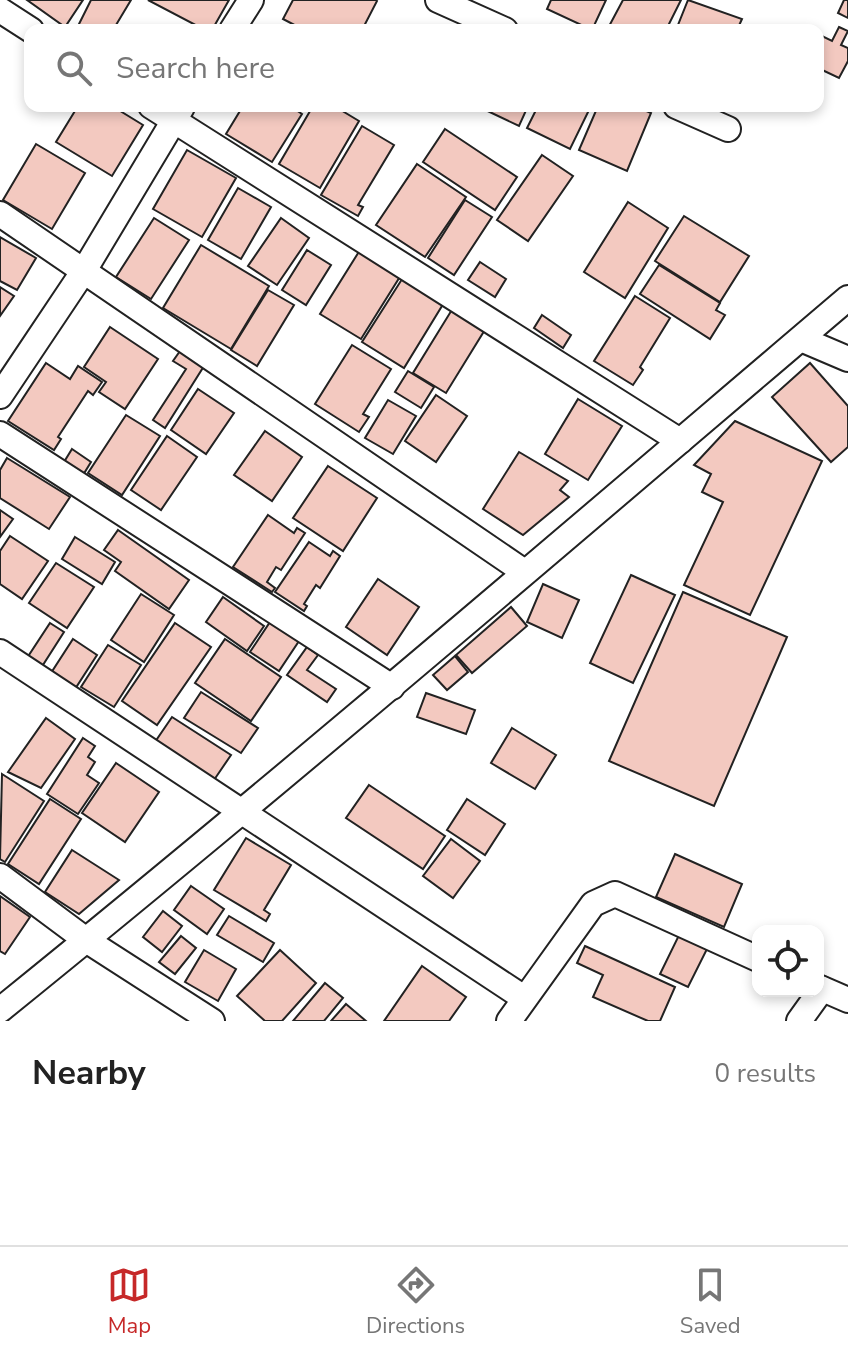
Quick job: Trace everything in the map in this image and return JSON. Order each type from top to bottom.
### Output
[{"type":"street","points":[[236,24],[251,0]]},
{"type":"street","points":[[438,0],[492,24]]},
{"type":"street","points":[[0,10],[24,25]]},
{"type":"street","points":[[690,112],[728,129]]},
{"type":"street","points":[[0,396],[85,269],[178,113],[680,441]]},
{"type":"street","points":[[0,214],[85,269],[523,571]]},
{"type":"street","points":[[0,1010],[392,687],[523,571],[848,298]]},
{"type":"street","points":[[801,339],[848,359]]},
{"type":"street","points":[[0,434],[392,687]]},
{"type":"street","points":[[0,652],[524,998]]},
{"type":"street","points":[[0,876],[86,940],[212,1021]]},
{"type":"street","points":[[509,1021],[593,904],[615,894],[752,956]]},
{"type":"street","points":[[824,990],[848,1000]]},
{"type":"street","points":[[799,1021],[814,997]]},
{"type":"building","points":[[27,0],[83,0],[67,24],[61,24]]},
{"type":"building","points":[[91,0],[131,0],[117,24],[79,24]]},
{"type":"building","points":[[148,0],[229,0],[215,24],[194,24]]},
{"type":"building","points":[[293,0],[377,1],[365,24],[293,24],[283,19]]},
{"type":"building","points":[[551,0],[606,0],[595,24],[579,24],[547,9]]},
{"type":"building","points":[[623,0],[681,0],[669,24],[610,24]]},
{"type":"building","points":[[688,0],[742,19],[740,24],[678,24]]},
{"type":"building","points":[[844,0],[848,0],[848,18],[838,13]]},
{"type":"building","points":[[839,27],[848,31],[841,45],[848,48],[848,61],[839,78],[824,71],[824,37],[832,41]]},
{"type":"building","points":[[74,112],[122,112],[143,125],[112,176],[56,142]]},
{"type":"building","points":[[239,112],[302,114],[272,162],[226,134]]},
{"type":"building","points":[[309,112],[344,112],[359,121],[320,188],[279,164]]},
{"type":"building","points":[[490,112],[525,112],[519,126]]},
{"type":"building","points":[[535,112],[588,112],[570,149],[527,128]]},
{"type":"building","points":[[595,112],[651,113],[627,171],[579,150]]},
{"type":"building","points":[[362,126],[394,145],[358,205],[363,207],[358,216],[321,195]]},
{"type":"building","points":[[445,129],[517,177],[495,210],[423,162]]},
{"type":"building","points":[[36,144],[85,173],[52,229],[3,200]]},
{"type":"building","points":[[187,150],[236,178],[202,237],[153,209]]},
{"type":"building","points":[[542,155],[573,176],[528,241],[497,220]]},
{"type":"building","points":[[417,164],[466,197],[425,257],[376,225]]},
{"type":"building","points":[[238,188],[271,207],[241,259],[208,240]]},
{"type":"building","points":[[465,200],[492,217],[454,275],[428,258]]},
{"type":"building","points":[[628,202],[668,228],[625,298],[584,272]]},
{"type":"building","points":[[684,216],[749,256],[720,302],[655,261]]},
{"type":"building","points":[[154,218],[189,240],[151,299],[116,277]]},
{"type":"building","points":[[281,218],[309,238],[277,285],[248,266]]},
{"type":"building","points":[[0,237],[36,258],[17,290],[0,281]]},
{"type":"building","points":[[201,245],[269,286],[231,349],[163,308]]},
{"type":"building","points":[[307,250],[331,265],[306,305],[282,290]]},
{"type":"building","points":[[360,250],[401,275],[361,339],[320,314]]},
{"type":"building","points":[[480,262],[506,279],[495,297],[468,280]]},
{"type":"building","points":[[659,265],[720,303],[716,310],[725,315],[710,339],[640,294]]},
{"type":"building","points":[[404,276],[445,301],[404,368],[362,342]]},
{"type":"building","points":[[0,287],[14,296],[0,316]]},
{"type":"building","points":[[268,290],[294,305],[257,366],[231,350]]},
{"type":"building","points":[[635,296],[670,318],[640,367],[643,370],[633,385],[594,361]]},
{"type":"building","points":[[453,308],[486,328],[446,393],[413,373]]},
{"type":"building","points":[[542,315],[571,335],[563,348],[534,328]]},
{"type":"building","points":[[110,327],[158,359],[125,409],[99,392],[106,382],[84,367]]},
{"type":"building","points":[[352,345],[391,369],[363,414],[369,417],[359,432],[315,404]]},
{"type":"building","points":[[180,351],[204,366],[165,428],[153,420],[186,369],[173,361]]},
{"type":"building","points":[[46,363],[70,379],[78,366],[102,382],[93,395],[88,391],[58,437],[61,439],[54,450],[8,421]]},
{"type":"building","points":[[810,363],[848,406],[848,447],[831,462],[772,397]]},
{"type":"building","points":[[408,371],[434,387],[421,408],[395,392]]},
{"type":"building","points":[[198,389],[234,413],[206,454],[171,430]]},
{"type":"building","points":[[436,395],[467,416],[436,462],[405,441]]},
{"type":"building","points":[[578,399],[622,426],[588,480],[545,454]]},
{"type":"building","points":[[388,400],[416,416],[393,454],[365,438]]},
{"type":"building","points":[[126,415],[160,436],[122,495],[88,473]]},
{"type":"building","points":[[735,421],[822,461],[750,615],[684,585],[723,502],[702,492],[711,474],[694,465]]},
{"type":"building","points":[[265,431],[302,457],[272,501],[234,475]]},
{"type":"building","points":[[167,436],[197,457],[161,510],[131,490]]},
{"type":"building","points":[[72,449],[91,462],[83,475],[64,462]]},
{"type":"building","points":[[519,452],[568,481],[560,490],[569,497],[523,535],[483,509]]},
{"type":"building","points":[[7,458],[70,497],[49,529],[0,498],[0,470]]},
{"type":"building","points":[[328,466],[377,498],[343,551],[293,518]]},
{"type":"building","points":[[0,510],[13,519],[0,537]]},
{"type":"building","points":[[268,515],[294,533],[297,528],[305,533],[281,570],[276,567],[267,582],[275,588],[272,592],[233,567]]},
{"type":"building","points":[[118,530],[189,580],[169,609],[115,571],[121,562],[104,550]]},
{"type":"building","points":[[10,536],[48,561],[22,599],[0,584],[0,551]]},
{"type":"building","points":[[75,537],[115,562],[102,584],[62,559]]},
{"type":"building","points":[[309,542],[330,556],[333,551],[340,556],[320,588],[316,585],[304,604],[307,606],[304,611],[275,592]]},
{"type":"building","points":[[56,563],[94,587],[67,628],[29,603]]},
{"type":"building","points":[[631,575],[675,595],[633,683],[590,663]]},
{"type":"building","points":[[378,579],[419,607],[387,655],[346,627]]},
{"type":"building","points":[[543,584],[579,600],[562,638],[527,622]]},
{"type":"building","points":[[683,592],[787,637],[714,806],[609,761]]},
{"type":"building","points":[[141,594],[174,615],[144,662],[111,640]]},
{"type":"building","points":[[223,597],[264,626],[247,651],[206,622]]},
{"type":"building","points":[[511,607],[527,626],[472,673],[456,655]]},
{"type":"building","points":[[270,622],[299,641],[279,671],[250,652]]},
{"type":"building","points":[[50,623],[64,632],[41,668],[27,658]]},
{"type":"building","points":[[175,623],[211,647],[157,725],[122,701]]},
{"type":"building","points":[[73,639],[97,655],[75,689],[51,673]]},
{"type":"building","points":[[225,639],[281,677],[251,721],[195,683]]},
{"type":"building","points":[[108,645],[141,665],[114,707],[81,687]]},
{"type":"building","points":[[307,647],[318,655],[307,670],[336,689],[327,702],[287,675]]},
{"type":"building","points":[[455,656],[468,672],[447,690],[433,675]]},
{"type":"building","points":[[201,692],[258,728],[241,753],[184,718]]},
{"type":"building","points":[[426,693],[475,710],[466,734],[417,717]]},
{"type":"building","points":[[172,717],[231,755],[214,780],[155,742]]},
{"type":"building","points":[[46,718],[75,739],[41,788],[8,772]]},
{"type":"building","points":[[512,728],[556,755],[535,789],[491,763]]},
{"type":"building","points":[[83,738],[95,746],[88,757],[95,762],[87,775],[99,783],[78,814],[47,794]]},
{"type":"building","points":[[116,763],[159,792],[125,842],[82,813]]},
{"type":"building","points":[[2,774],[44,801],[5,862],[0,859]]},
{"type":"building","points":[[369,785],[445,836],[423,869],[346,818]]},
{"type":"building","points":[[50,799],[81,819],[39,884],[8,864]]},
{"type":"building","points":[[467,799],[505,824],[485,855],[447,830]]},
{"type":"building","points":[[246,838],[291,865],[264,910],[270,914],[266,921],[214,890]]},
{"type":"building","points":[[451,839],[480,861],[453,898],[423,876]]},
{"type":"building","points":[[72,850],[119,880],[79,914],[45,892]]},
{"type":"building","points":[[675,854],[742,884],[724,927],[656,897]]},
{"type":"building","points":[[191,886],[224,909],[207,934],[174,910]]},
{"type":"building","points":[[0,896],[30,917],[5,954],[0,951]]},
{"type":"building","points":[[163,911],[182,926],[162,952],[143,937]]},
{"type":"building","points":[[229,916],[274,943],[263,962],[217,935]]},
{"type":"building","points":[[682,929],[710,943],[688,987],[660,974]]},
{"type":"building","points":[[181,936],[196,948],[175,974],[159,962]]},
{"type":"building","points":[[585,946],[675,987],[660,1021],[648,1021],[593,997],[603,975],[577,963]]},
{"type":"building","points":[[204,950],[236,969],[218,1001],[185,982]]},
{"type":"building","points":[[280,950],[316,983],[282,1021],[265,1021],[237,996]]},
{"type":"building","points":[[422,966],[466,997],[449,1021],[384,1021]]},
{"type":"building","points":[[325,983],[343,998],[324,1021],[293,1021]]},
{"type":"building","points":[[346,1004],[366,1021],[331,1021]]}]
